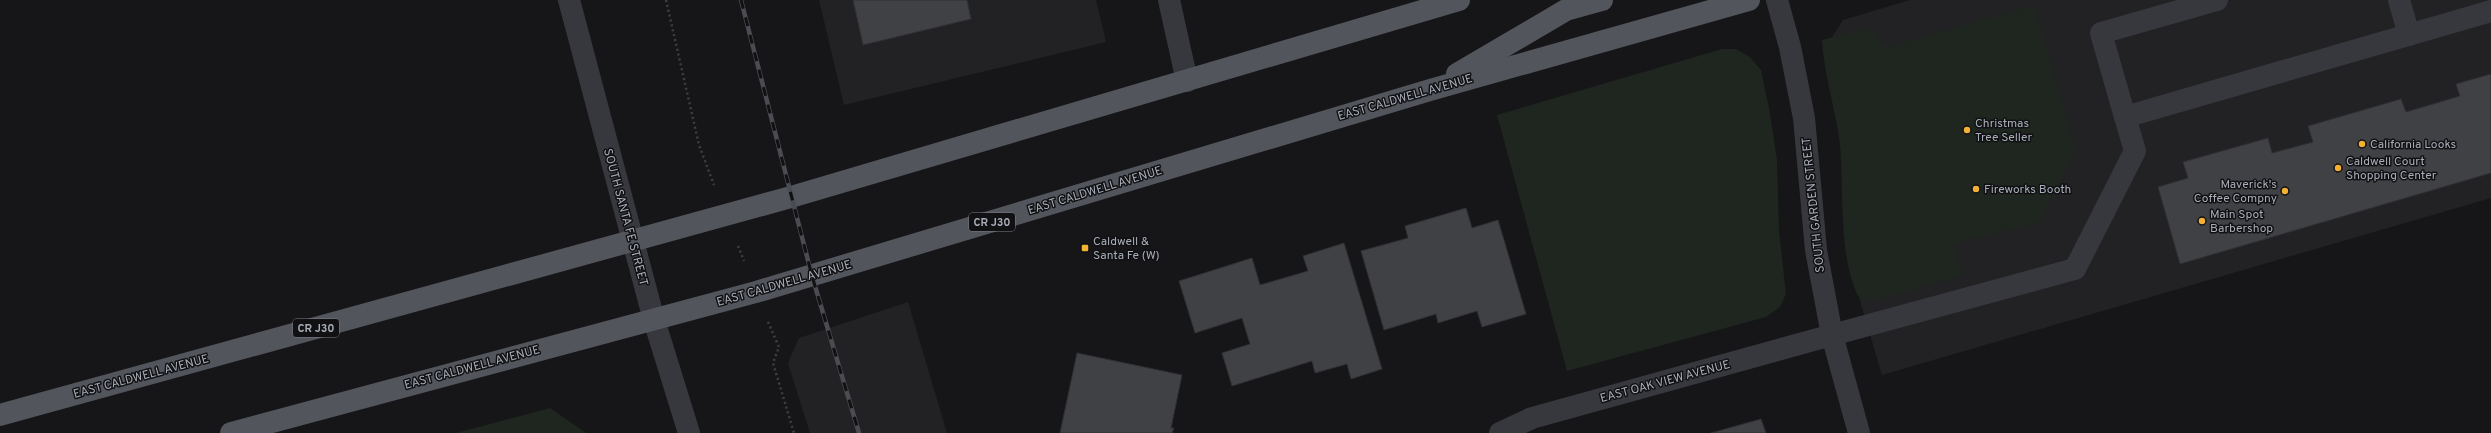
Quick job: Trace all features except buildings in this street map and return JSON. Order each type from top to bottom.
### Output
[{"type":"main road","name":"EAST CALDWELL AVENUE","points":[[0,415],[632,241],[1187,81],[1459,0]]},
{"type":"main road","points":[[1430,90],[1566,10],[1602,0]]},
{"type":"main road","name":"EAST CALDWELL AVENUE","points":[[231,433],[540,348],[654,320],[812,276],[1430,90],[1749,0]]},
{"type":"street","name":"SOUTH SANTA FE STREET","points":[[569,0],[632,241],[654,320],[689,433]]},
{"type":"street","points":[[1169,0],[1187,81]]},
{"type":"street","name":"SOUTH GARDEN STREET","points":[[1777,0],[1790,47],[1804,118],[1816,250],[1832,335],[1859,433]]},
{"type":"street","name":"EAST OAK VIEW AVENUE","points":[[1500,433],[1532,418],[2075,269],[2135,151],[2101,33],[2216,0]]},
{"type":"street","points":[[2399,0],[2409,35]]},
{"type":"street","points":[[2125,117],[2491,11]]},
{"type":"shaded area","points":[[819,0],[1096,0],[1106,42],[844,105]]},
{"type":"shaded area","points":[[1910,0],[2491,0],[2491,198],[1882,375],[1856,287],[1842,125],[1827,45],[1843,20]]},
{"type":"shaded area","points":[[2034,5],[2076,150],[2040,222],[1953,244],[1962,276],[1880,299],[1861,301],[1854,286],[1845,247],[1840,145],[1825,67],[1822,40],[1869,28],[1886,47]]},
{"type":"shaded area","points":[[1722,49],[1736,49],[1750,57],[1761,70],[1770,113],[1777,160],[1779,231],[1786,294],[1780,307],[1766,317],[1567,371],[1497,115]]},
{"type":"shaded area","points":[[908,302],[947,433],[810,433],[788,363],[799,338]]},
{"type":"shaded area","points":[[550,408],[586,433],[456,433]]},
{"type":"railway","points":[[741,0],[812,276],[859,433]]},
{"type":"place","name":"Christmas Tree Seller","points":[[1967,130]]},
{"type":"place","name":"California Looks","points":[[2362,144]]},
{"type":"place","name":"Caldwell Court Shopping Center","points":[[2338,168]]},
{"type":"place","name":"Fireworks Booth","points":[[1976,189]]},
{"type":"place","name":"Maverick's Coffee Compny","points":[[2285,191]]},
{"type":"place","name":"Main Spot Barbershop","points":[[2202,221]]},
{"type":"place","name":"Caldwell & Santa Fe (W)","points":[[1085,248]]}]
